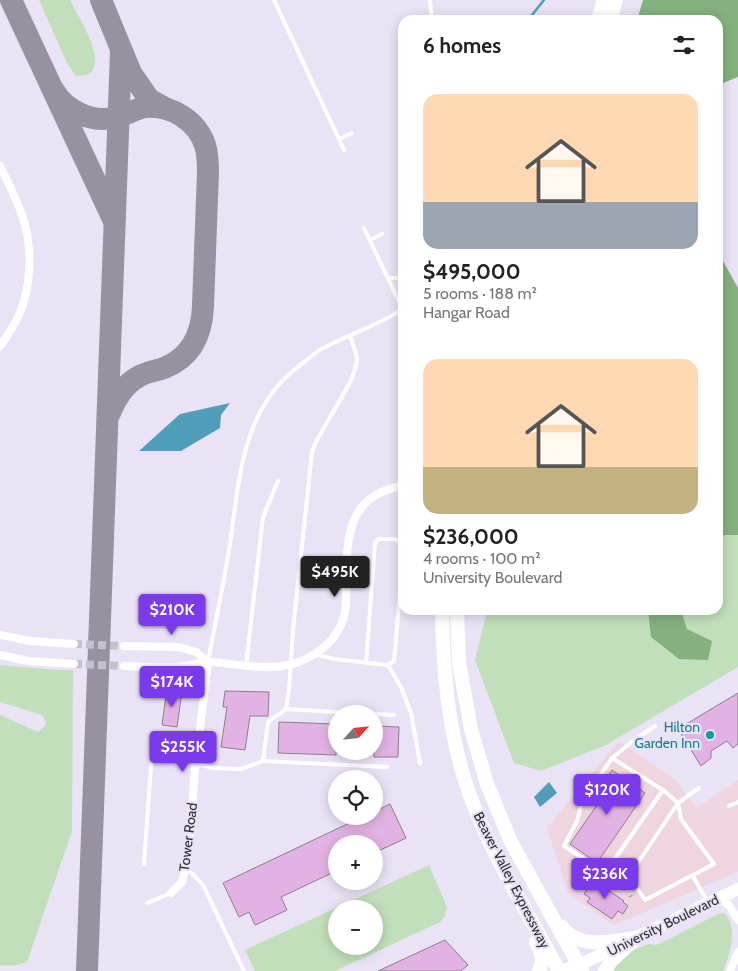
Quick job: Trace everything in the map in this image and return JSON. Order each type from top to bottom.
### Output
[{"type":"highway","points":[[600,15],[604,0]]},
{"type":"highway","points":[[612,15],[616,0]]},
{"type":"highway","name":"Beaver Valley Expressway","points":[[442,615],[442,653],[447,698],[461,766],[472,800],[491,846],[560,971]]},
{"type":"highway","name":"Beaver Valley Expressway","points":[[457,615],[459,663],[471,729],[482,770],[505,829],[580,968]]},
{"type":"highway","points":[[518,894],[516,905],[542,953],[542,964],[539,971]]},
{"type":"highway","points":[[548,911],[566,933],[584,941],[599,942],[636,938]]},
{"type":"highway","points":[[605,971],[611,961],[636,938]]},
{"type":"main road","name":"University Boulevard","points":[[560,971],[580,968],[636,938],[738,889]]},
{"type":"street","points":[[0,166],[22,216],[27,234],[29,254],[29,276],[19,316],[0,346]]},
{"type":"street","points":[[124,666],[176,667],[208,662],[273,667],[292,664],[315,654],[335,636],[345,615],[348,544],[354,517],[362,506],[376,494],[398,487]]},
{"type":"street","points":[[0,636],[30,641],[74,644]]},
{"type":"street","points":[[124,646],[179,648],[196,652],[208,662]]},
{"type":"street","points":[[0,655],[28,661],[74,664]]},
{"type":"street","name":"Tower Road","points":[[171,893],[182,882],[186,866],[208,662]]},
{"type":"street","points":[[713,901],[729,905],[738,920]]},
{"type":"street","points":[[730,971],[738,952]]},
{"type":"lane","points":[[274,0],[344,150]]},
{"type":"lane","points":[[430,0],[432,15]]},
{"type":"lane","points":[[340,139],[352,133]]},
{"type":"lane","points":[[364,228],[398,300]]},
{"type":"lane","points":[[370,240],[382,234]]},
{"type":"lane","points":[[388,278],[398,278]]},
{"type":"lane","points":[[208,662],[246,445],[257,418],[270,394],[292,372],[318,352],[398,311]]},
{"type":"lane","points":[[286,709],[312,452],[316,439],[353,374],[357,359],[350,336]]},
{"type":"lane","points":[[246,666],[263,517],[278,480]]},
{"type":"lane","points":[[366,663],[375,543],[379,539],[398,541]]},
{"type":"lane","points":[[315,654],[334,659],[388,665],[394,661],[398,615]]},
{"type":"lane","points":[[388,665],[402,687],[410,713],[420,763]]},
{"type":"lane","points":[[264,761],[268,722],[286,709],[328,712]]},
{"type":"lane","points":[[383,714],[394,715]]},
{"type":"lane","points":[[656,726],[612,758],[582,802],[577,821],[564,846],[617,880],[630,876],[678,803],[699,788]]},
{"type":"lane","points":[[144,864],[153,738],[198,741]]},
{"type":"lane","points":[[612,758],[663,790],[678,803],[681,819],[714,864],[645,900],[630,876]]},
{"type":"lane","points":[[196,764],[213,768],[241,769],[264,761],[387,767]]},
{"type":"lane","points":[[605,873],[663,790]]},
{"type":"lane","points":[[730,806],[738,802]]},
{"type":"lane","points":[[186,866],[203,885],[244,971]]},
{"type":"lane","points":[[693,876],[713,901]]},
{"type":"lane","name":"Tower Road","points":[[147,903],[171,893]]},
{"type":"shaded area","points":[[619,741],[677,781],[696,808],[738,780],[738,872],[614,925],[568,893],[547,828]]},
{"type":"green space","points":[[39,0],[70,0],[87,32],[95,57],[94,67],[88,74],[76,76],[67,63]]},
{"type":"green space","points":[[643,0],[738,0],[738,77],[723,83],[723,15],[638,15]]},
{"type":"green space","points":[[723,261],[738,288],[738,535],[723,536]]},
{"type":"green space","points":[[738,535],[738,667],[606,745],[541,771],[514,763],[475,660],[486,615],[649,615],[651,637],[711,641],[687,629],[683,615],[723,615],[723,536]]},
{"type":"green space","points":[[649,615],[683,615],[687,629],[712,641],[708,660],[679,659],[651,637]]},
{"type":"green space","points":[[0,665],[73,670],[72,831],[27,962],[10,966],[0,965],[0,715],[38,732],[44,727],[46,722],[42,715],[0,702]]},
{"type":"green space","points":[[429,865],[447,907],[445,916],[440,922],[383,949],[383,900],[353,900],[375,890],[383,890],[383,886]]},
{"type":"green space","points":[[328,912],[328,955],[369,955],[335,971],[255,971],[245,950]]},
{"type":"green space","points":[[724,913],[731,924],[732,939],[723,971],[612,971],[625,954],[648,944],[656,945],[718,914]]},
{"type":"water","points":[[230,403],[221,415],[220,428],[181,451],[139,451],[180,414]]},
{"type":"water","points":[[549,782],[557,793],[540,807],[534,797]]},
{"type":"building","points":[[167,688],[182,691],[177,727],[162,725]]},
{"type":"building","points":[[225,691],[269,692],[268,716],[250,716],[245,750],[221,747],[227,707],[223,707]]},
{"type":"building","name":"Hilton Garden Inn","points":[[738,693],[738,744],[733,748],[727,741],[711,751],[711,758],[701,766],[678,729]]},
{"type":"building","points":[[279,722],[328,724],[328,755],[278,753]]},
{"type":"building","points":[[383,726],[399,727],[398,757],[383,757]]},
{"type":"building","points":[[612,770],[645,793],[597,863],[570,844],[597,805],[591,801]]},
{"type":"building","points":[[390,804],[406,838],[383,849],[383,835],[328,835],[328,875],[281,897],[287,910],[255,925],[249,912],[239,917],[223,883],[345,825],[383,825],[383,808]]},
{"type":"building","points":[[594,880],[624,901],[628,906],[623,914],[618,911],[612,919],[587,902],[590,898],[584,894]]},
{"type":"building","points":[[445,940],[468,965],[461,971],[378,971]]},
{"type":"waterway","points":[[532,15],[544,0]]},
{"type":"taxiway","points":[[11,0],[113,219]]},
{"type":"taxiway","points":[[101,0],[131,73],[149,99],[167,109]]},
{"type":"taxiway","points":[[87,971],[121,51]]},
{"type":"taxiway","points":[[54,91],[73,110],[98,119],[120,116],[145,107],[164,108],[173,111],[182,116],[196,129],[207,152],[208,172],[203,306],[198,335],[188,351],[174,363],[141,375],[133,380],[118,397],[110,413]]},
{"type":"tunnel","points":[[74,644],[124,646]]},
{"type":"tunnel","points":[[74,664],[124,666]]},
{"type":"place","name":"Hilton Garden Inn","points":[[710,735]]}]
